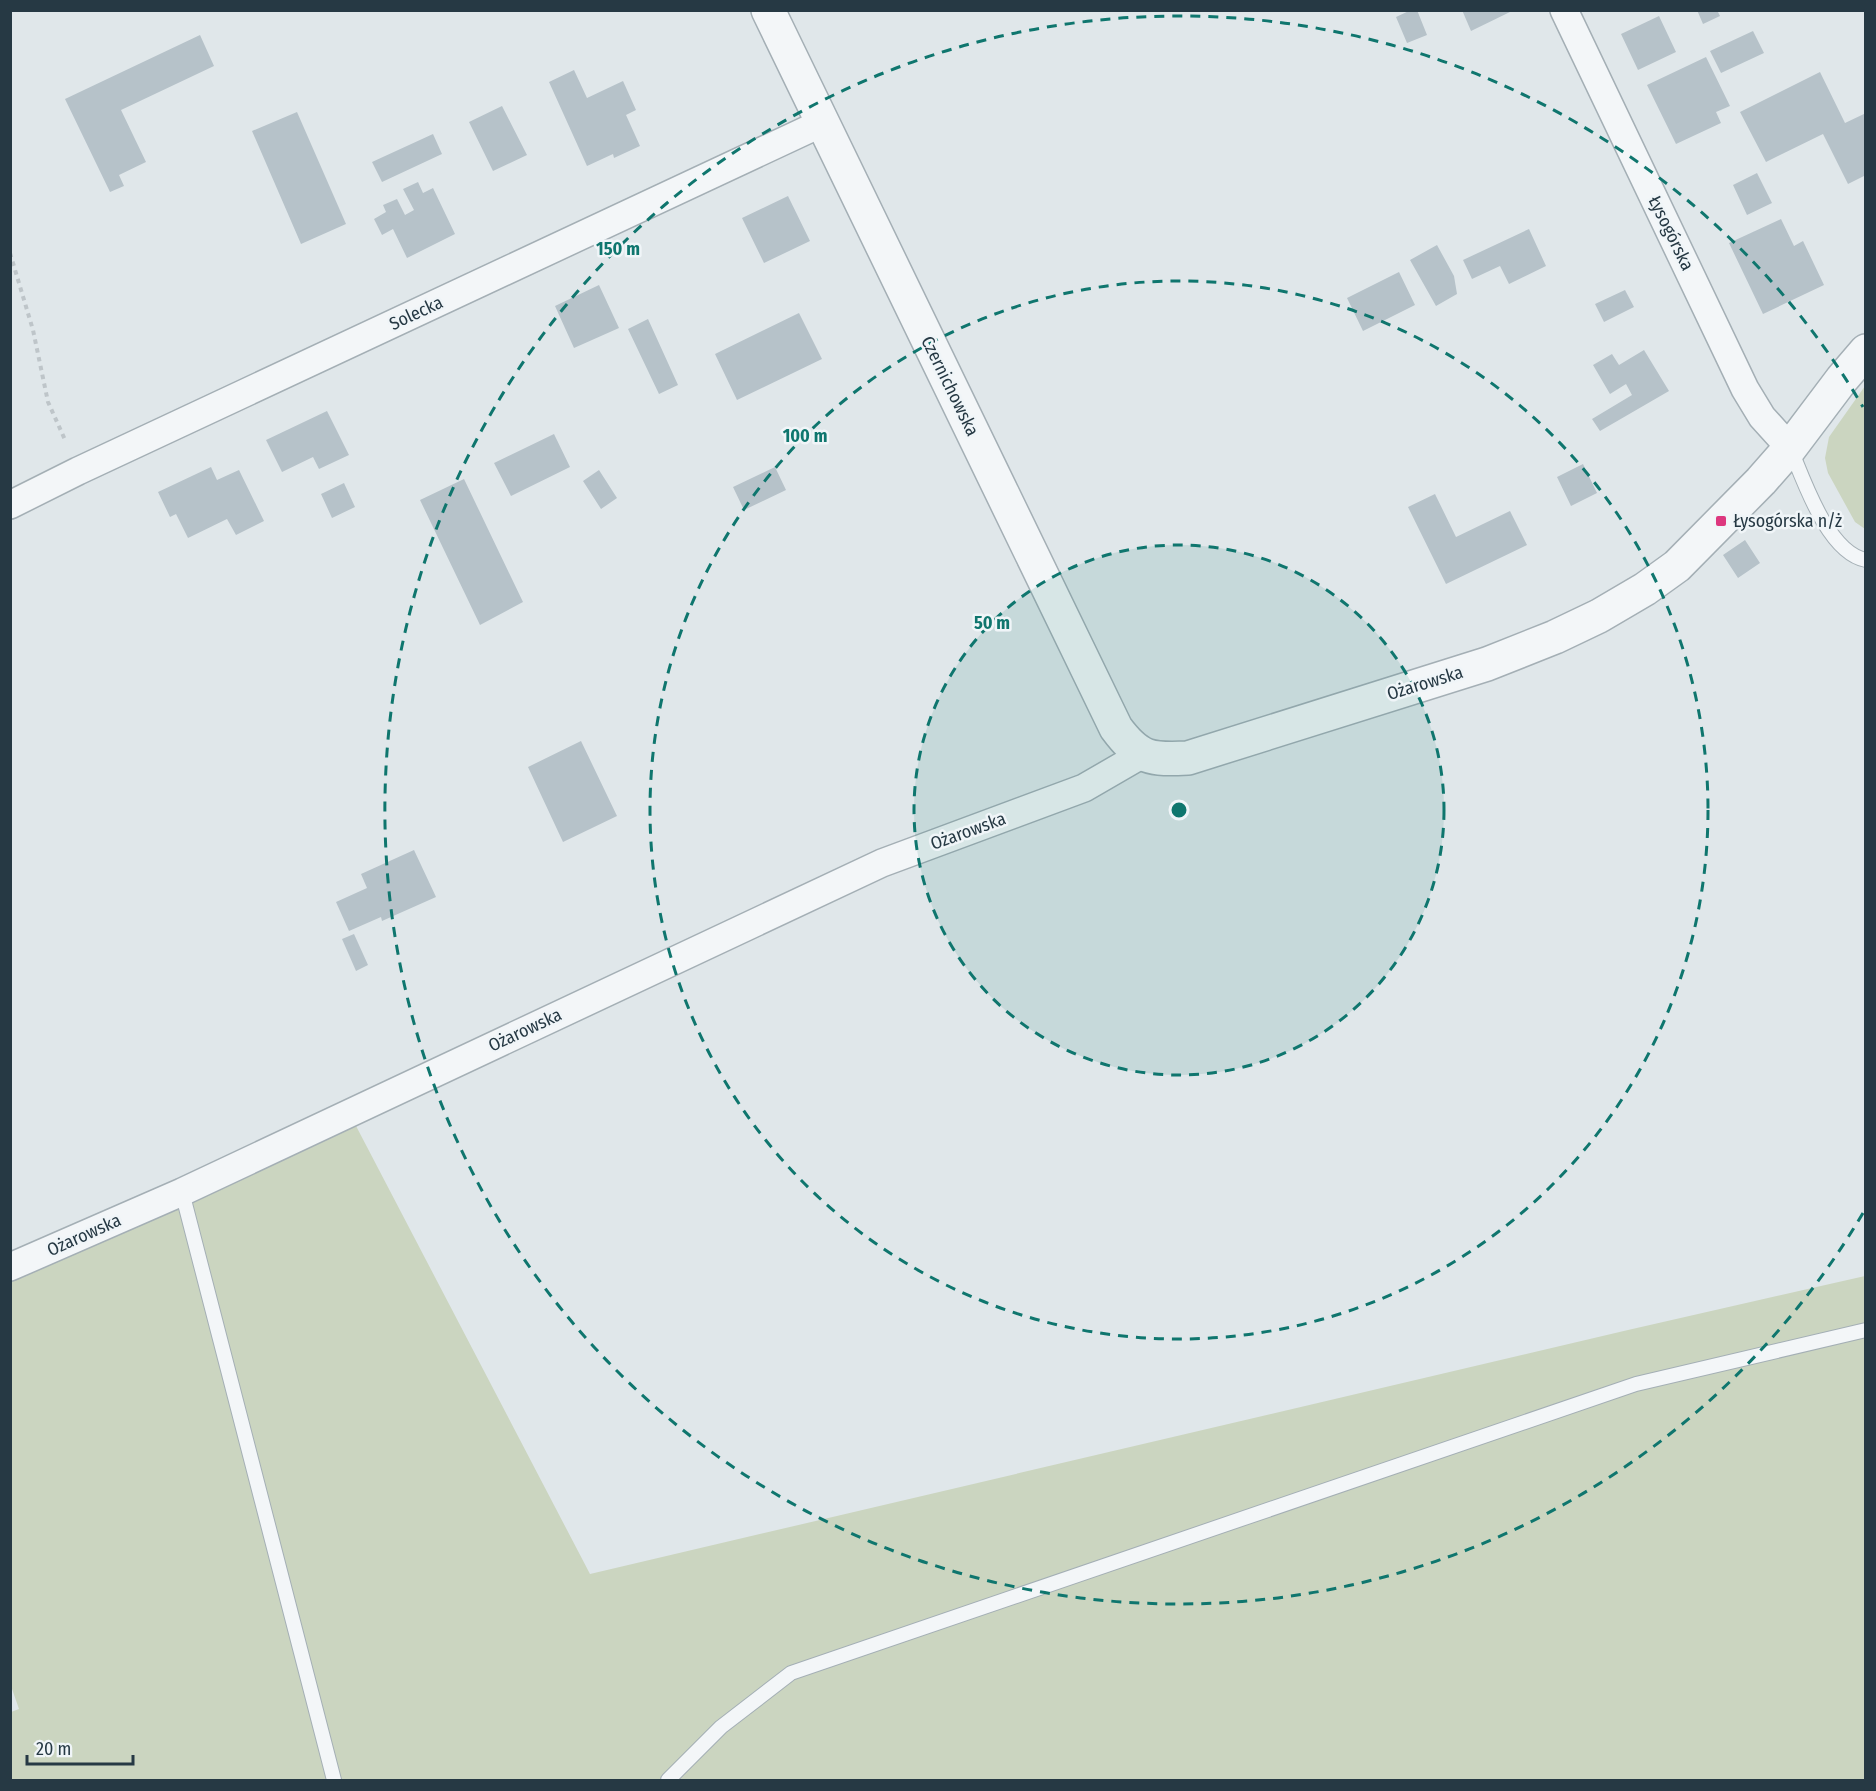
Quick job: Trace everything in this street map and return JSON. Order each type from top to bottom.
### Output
[{"type":"street","name":"Czernichowska","points":[[768,10],[1116,728],[1126,742],[1141,754]]},
{"type":"street","name":"Łysogórska","points":[[1564,10],[1745,388],[1762,417],[1790,448]]},
{"type":"street","name":"Solecka","points":[[10,505],[78,471],[822,123]]},
{"type":"street","name":"Ożarowska","points":[[10,1267],[182,1192],[882,863],[1084,788],[1141,754],[1163,760],[1188,758],[1476,667],[1555,637],[1608,610],[1677,566],[1761,481],[1790,448],[1866,351]]},
{"type":"lane","points":[[1790,448],[1817,513],[1844,547],[1856,558],[1866,560]]},
{"type":"lane","points":[[182,1192],[334,1780]]},
{"type":"lane","points":[[668,1780],[721,1727],[790,1673],[1636,1384],[1866,1329]]},
{"type":"path","points":[[10,253],[33,330],[48,402],[78,471]]},
{"type":"green space","points":[[1865,386],[1865,529],[1855,522],[1828,473],[1825,458],[1829,437]]},
{"type":"green space","points":[[355,1124],[590,1574],[1865,1276],[1865,1780],[11,1780],[11,1712],[19,1709],[11,1686],[11,1281]]},
{"type":"building","points":[[1411,10],[1417,10],[1427,35],[1407,43],[1396,17]]},
{"type":"building","points":[[1462,10],[1510,10],[1510,12],[1471,31]]},
{"type":"building","points":[[1697,10],[1717,10],[1720,16],[1703,24]]},
{"type":"building","points":[[1659,16],[1676,52],[1638,70],[1621,34]]},
{"type":"building","points":[[1753,31],[1764,53],[1721,73],[1710,51]]},
{"type":"building","points":[[200,35],[214,66],[121,110],[146,162],[119,175],[124,186],[110,192],[65,99]]},
{"type":"building","points":[[1706,57],[1730,106],[1716,112],[1721,123],[1676,144],[1647,85]]},
{"type":"building","points":[[574,70],[587,98],[623,81],[636,110],[626,115],[640,146],[614,158],[613,154],[587,166],[549,82]]},
{"type":"building","points":[[1820,72],[1845,123],[1866,113],[1866,175],[1848,184],[1823,134],[1766,162],[1740,112]]},
{"type":"building","points":[[502,106],[527,155],[493,171],[469,122]]},
{"type":"building","points":[[297,112],[346,224],[301,244],[252,131]]},
{"type":"building","points":[[433,134],[442,154],[382,182],[372,162]]},
{"type":"building","points":[[1757,173],[1772,203],[1747,215],[1733,185]]},
{"type":"building","points":[[418,182],[423,193],[433,188],[455,234],[407,258],[393,229],[382,235],[374,219],[386,212],[383,205],[397,199],[405,215],[414,210],[403,189]]},
{"type":"building","points":[[788,196],[810,241],[764,263],[742,218]]},
{"type":"building","points":[[1781,219],[1794,246],[1803,241],[1824,285],[1763,314],[1729,243]]},
{"type":"building","points":[[1529,229],[1546,266],[1509,284],[1500,266],[1472,279],[1463,260]]},
{"type":"building","points":[[1437,245],[1454,276],[1457,294],[1436,306],[1410,260]]},
{"type":"building","points":[[1399,272],[1415,305],[1363,331],[1347,298]]},
{"type":"building","points":[[599,285],[619,328],[574,348],[555,306]]},
{"type":"building","points":[[1625,290],[1634,307],[1604,322],[1595,304]]},
{"type":"building","points":[[799,313],[822,359],[737,400],[715,354]]},
{"type":"building","points":[[648,319],[678,385],[659,394],[628,329]]},
{"type":"building","points":[[1644,350],[1669,391],[1600,431],[1592,419],[1632,395],[1626,384],[1610,394],[1593,365],[1612,354],[1619,365]]},
{"type":"building","points":[[327,411],[349,455],[319,469],[313,457],[282,472],[266,440]]},
{"type":"building","points":[[554,434],[570,467],[511,496],[494,463]]},
{"type":"building","points":[[1583,464],[1597,493],[1571,506],[1557,477]]},
{"type":"building","points":[[211,467],[217,480],[239,470],[264,521],[236,535],[227,519],[188,538],[176,514],[170,517],[158,492]]},
{"type":"building","points":[[775,467],[786,490],[744,510],[733,487]]},
{"type":"building","points":[[599,470],[617,498],[601,509],[583,481]]},
{"type":"building","points":[[464,479],[523,602],[480,625],[420,500]]},
{"type":"building","points":[[344,483],[355,507],[332,518],[321,494]]},
{"type":"building","points":[[1435,494],[1456,537],[1510,511],[1527,545],[1446,584],[1408,507]]},
{"type":"building","points":[[1745,540],[1760,563],[1738,578],[1723,555]]},
{"type":"building","points":[[581,741],[617,816],[563,842],[528,767]]},
{"type":"building","points":[[414,850],[436,897],[382,921],[381,917],[349,931],[336,902],[367,888],[361,874]]},
{"type":"building","points":[[354,934],[368,965],[356,971],[342,939]]},
{"type":"place","name":"Łysogórska n/ż","points":[[1721,521]]}]
